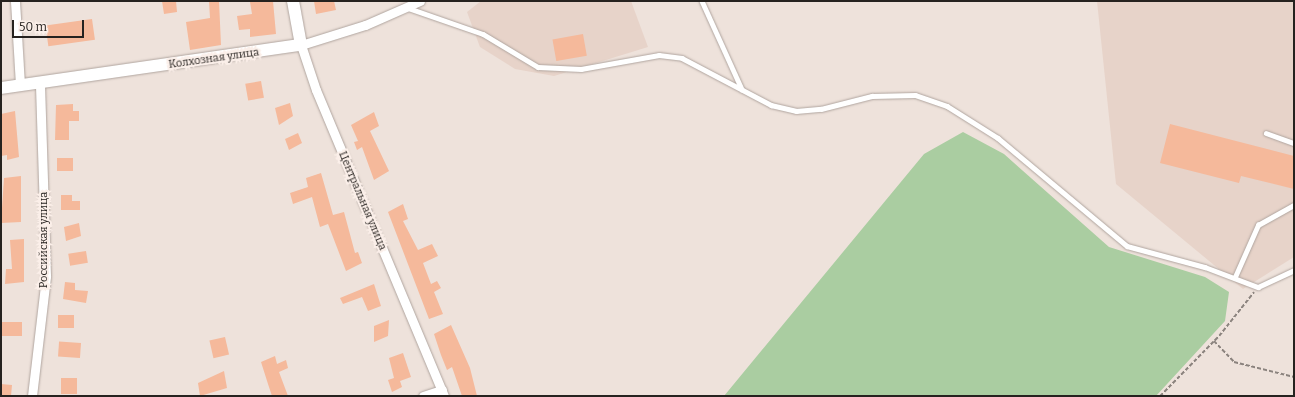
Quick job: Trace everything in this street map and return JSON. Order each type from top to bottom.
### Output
[{"type":"street","points":[[15,1],[20,85]]},
{"type":"street","name":"Центральная улица","points":[[293,1],[301,45],[316,90],[443,393]]},
{"type":"street","name":"Колхозная улица","points":[[1,88],[301,45],[420,1]]},
{"type":"street","name":"Российская улица","points":[[32,396],[46,276],[40,83]]},
{"type":"street","points":[[423,396],[443,393]]},
{"type":"lane","points":[[702,1],[742,89]]},
{"type":"lane","points":[[406,7],[483,34],[538,68],[581,69],[659,55],[682,58],[771,105],[796,111],[821,109],[889,94],[915,95],[947,106],[998,138],[1127,246],[1235,277],[1258,287],[1294,270]]},
{"type":"lane","points":[[1266,132],[1294,143]]},
{"type":"lane","points":[[1235,277],[1258,225],[1294,205]]},
{"type":"path","points":[[1160,396],[1214,341],[1258,287]]},
{"type":"path","points":[[1214,341],[1234,362],[1294,377]]},
{"type":"shaded area","points":[[481,1],[631,1],[648,47],[554,76],[515,69],[480,47],[467,12]]},
{"type":"shaded area","points":[[1097,1],[1294,1],[1294,257],[1243,289],[1116,184]]},
{"type":"green space","points":[[963,132],[1004,154],[1109,247],[1205,277],[1229,292],[1225,321],[1156,396],[724,396],[924,154]]},
{"type":"building","points":[[162,1],[176,1],[177,12],[164,14]]},
{"type":"building","points":[[209,1],[219,1],[221,45],[190,50],[186,22],[210,18]]},
{"type":"building","points":[[273,1],[276,34],[250,37],[250,29],[239,30],[237,16],[252,14],[250,2]]},
{"type":"building","points":[[314,1],[334,1],[336,10],[316,14]]},
{"type":"building","points":[[92,19],[95,40],[48,46],[45,26]]},
{"type":"building","points":[[583,34],[587,56],[556,61],[552,39]]},
{"type":"building","points":[[261,81],[264,98],[248,101],[245,84]]},
{"type":"building","points":[[290,103],[293,116],[279,125],[275,108]]},
{"type":"building","points":[[73,104],[73,111],[79,111],[79,121],[69,121],[69,140],[55,140],[56,105]]},
{"type":"building","points":[[15,111],[19,157],[7,160],[7,155],[1,156],[1,114]]},
{"type":"building","points":[[374,112],[379,126],[370,131],[389,171],[374,180],[362,147],[357,150],[354,142],[358,141],[351,125]]},
{"type":"building","points":[[1170,124],[1294,156],[1294,189],[1241,176],[1239,183],[1160,163]]},
{"type":"building","points":[[298,133],[302,143],[289,150],[285,139]]},
{"type":"building","points":[[57,158],[73,158],[73,171],[57,171]]},
{"type":"building","points":[[321,173],[333,215],[344,212],[355,253],[358,252],[362,263],[346,271],[328,224],[320,227],[312,197],[293,204],[290,193],[308,187],[306,178]]},
{"type":"building","points":[[21,176],[21,222],[1,223],[4,178]]},
{"type":"building","points":[[61,195],[72,195],[72,201],[80,201],[80,210],[61,210]]},
{"type":"building","points":[[403,204],[408,219],[403,221],[418,250],[432,244],[438,256],[423,263],[431,284],[437,281],[441,288],[434,292],[443,314],[429,319],[388,212]]},
{"type":"building","points":[[79,223],[81,236],[66,241],[64,227]]},
{"type":"building","points":[[24,239],[24,282],[5,284],[6,269],[12,269],[10,240]]},
{"type":"building","points":[[86,251],[88,263],[70,266],[68,254]]},
{"type":"building","points":[[65,282],[75,283],[75,290],[88,291],[86,303],[63,299]]},
{"type":"building","points":[[374,284],[381,306],[368,311],[362,297],[343,304],[340,298]]},
{"type":"building","points":[[58,315],[74,315],[74,328],[58,328]]},
{"type":"building","points":[[389,320],[388,336],[374,342],[374,326]]},
{"type":"building","points":[[2,322],[22,322],[22,336],[2,336]]},
{"type":"building","points":[[451,325],[470,368],[477,396],[462,396],[452,367],[447,370],[441,355],[434,334]]},
{"type":"building","points":[[225,337],[229,355],[213,358],[209,341]]},
{"type":"building","points":[[59,341],[81,343],[80,358],[58,356]]},
{"type":"building","points":[[403,353],[411,377],[400,381],[402,387],[392,392],[388,380],[394,378],[389,358]]},
{"type":"building","points":[[275,356],[277,364],[286,360],[288,368],[279,372],[288,396],[272,396],[268,384],[261,362]]},
{"type":"building","points":[[224,371],[227,388],[200,396],[198,383]]},
{"type":"building","points":[[61,378],[77,378],[77,394],[61,394]]},
{"type":"building","points":[[1,384],[12,385],[11,396],[1,396]]}]
